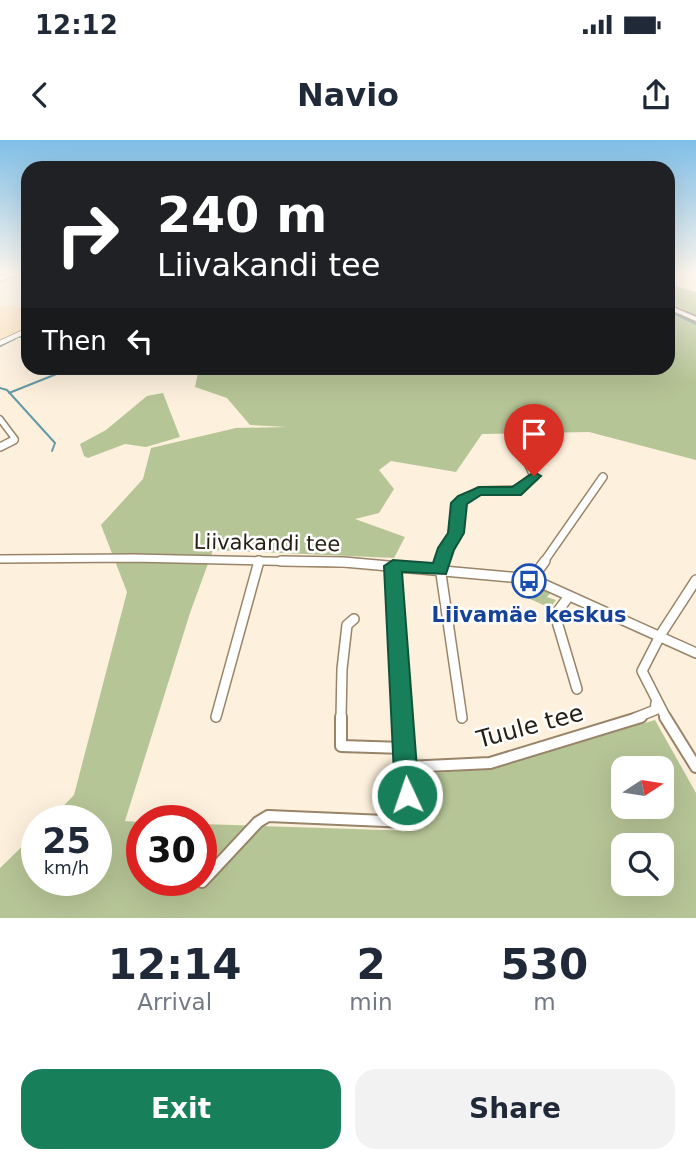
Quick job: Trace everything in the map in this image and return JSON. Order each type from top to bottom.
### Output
[{"type":"street","points":[[675,310],[696,319]]},
{"type":"street","points":[[0,343],[21,333]]},
{"type":"street","points":[[0,419],[15,439],[0,447]]},
{"type":"street","points":[[462,718],[440,570],[446,548],[453,542],[456,533],[459,503],[479,491],[519,490],[534,476],[528,463],[531,456]]},
{"type":"street","points":[[532,579],[603,477]]},
{"type":"street","name":"Liivakandi tee","points":[[0,559],[259,560],[393,566],[532,579],[696,653]]},
{"type":"street","points":[[216,716],[259,560]]},
{"type":"street","points":[[217,866],[258,822],[268,816],[409,822],[393,566]]},
{"type":"street","points":[[696,580],[660,636],[642,671],[656,704],[696,767]]},
{"type":"street","points":[[569,596],[555,615],[577,690]]},
{"type":"street","points":[[354,619],[346,625],[341,746],[404,748]]},
{"type":"street","name":"Tuule tee","points":[[406,767],[490,763],[646,715],[655,710],[656,704]]},
{"type":"shaded area","points":[[0,309],[21,309],[21,330],[0,340]]},
{"type":"green space","points":[[684,309],[696,309],[696,315]]},
{"type":"green space","points":[[675,316],[696,325],[696,460],[589,432],[482,434],[456,472],[391,461],[379,470],[394,489],[379,513],[355,519],[405,537],[394,558],[213,550],[190,613],[130,805],[126,805],[126,896],[217,896],[217,825],[414,831],[412,775],[493,768],[655,720],[696,793],[696,918],[0,918],[0,868],[21,848],[21,896],[112,896],[112,805],[64,805],[74,795],[127,592],[101,525],[143,479],[151,448],[236,428],[287,427],[250,425],[227,398],[195,387],[198,375],[675,375]]},
{"type":"green space","points":[[163,393],[180,437],[146,447],[125,444],[88,458],[84,456],[80,444],[106,430],[147,396]]},
{"type":"green space","points":[[514,581],[527,582],[551,592],[547,597],[556,600],[550,608],[517,593]]},
{"type":"waterway","points":[[675,314],[696,324]]},
{"type":"waterway","points":[[0,346],[16,338]]},
{"type":"waterway","points":[[10,393],[54,375]]},
{"type":"waterway","points":[[0,388],[10,393]]},
{"type":"waterway","points":[[10,393],[55,443],[52,451]]},
{"type":"place","name":"Liivamäe keskus","points":[[529,581]]},
{"type":"route","points":[[407,795],[393,566],[440,570],[446,548],[453,542],[456,533],[459,503],[479,491],[519,490],[534,476]]}]
